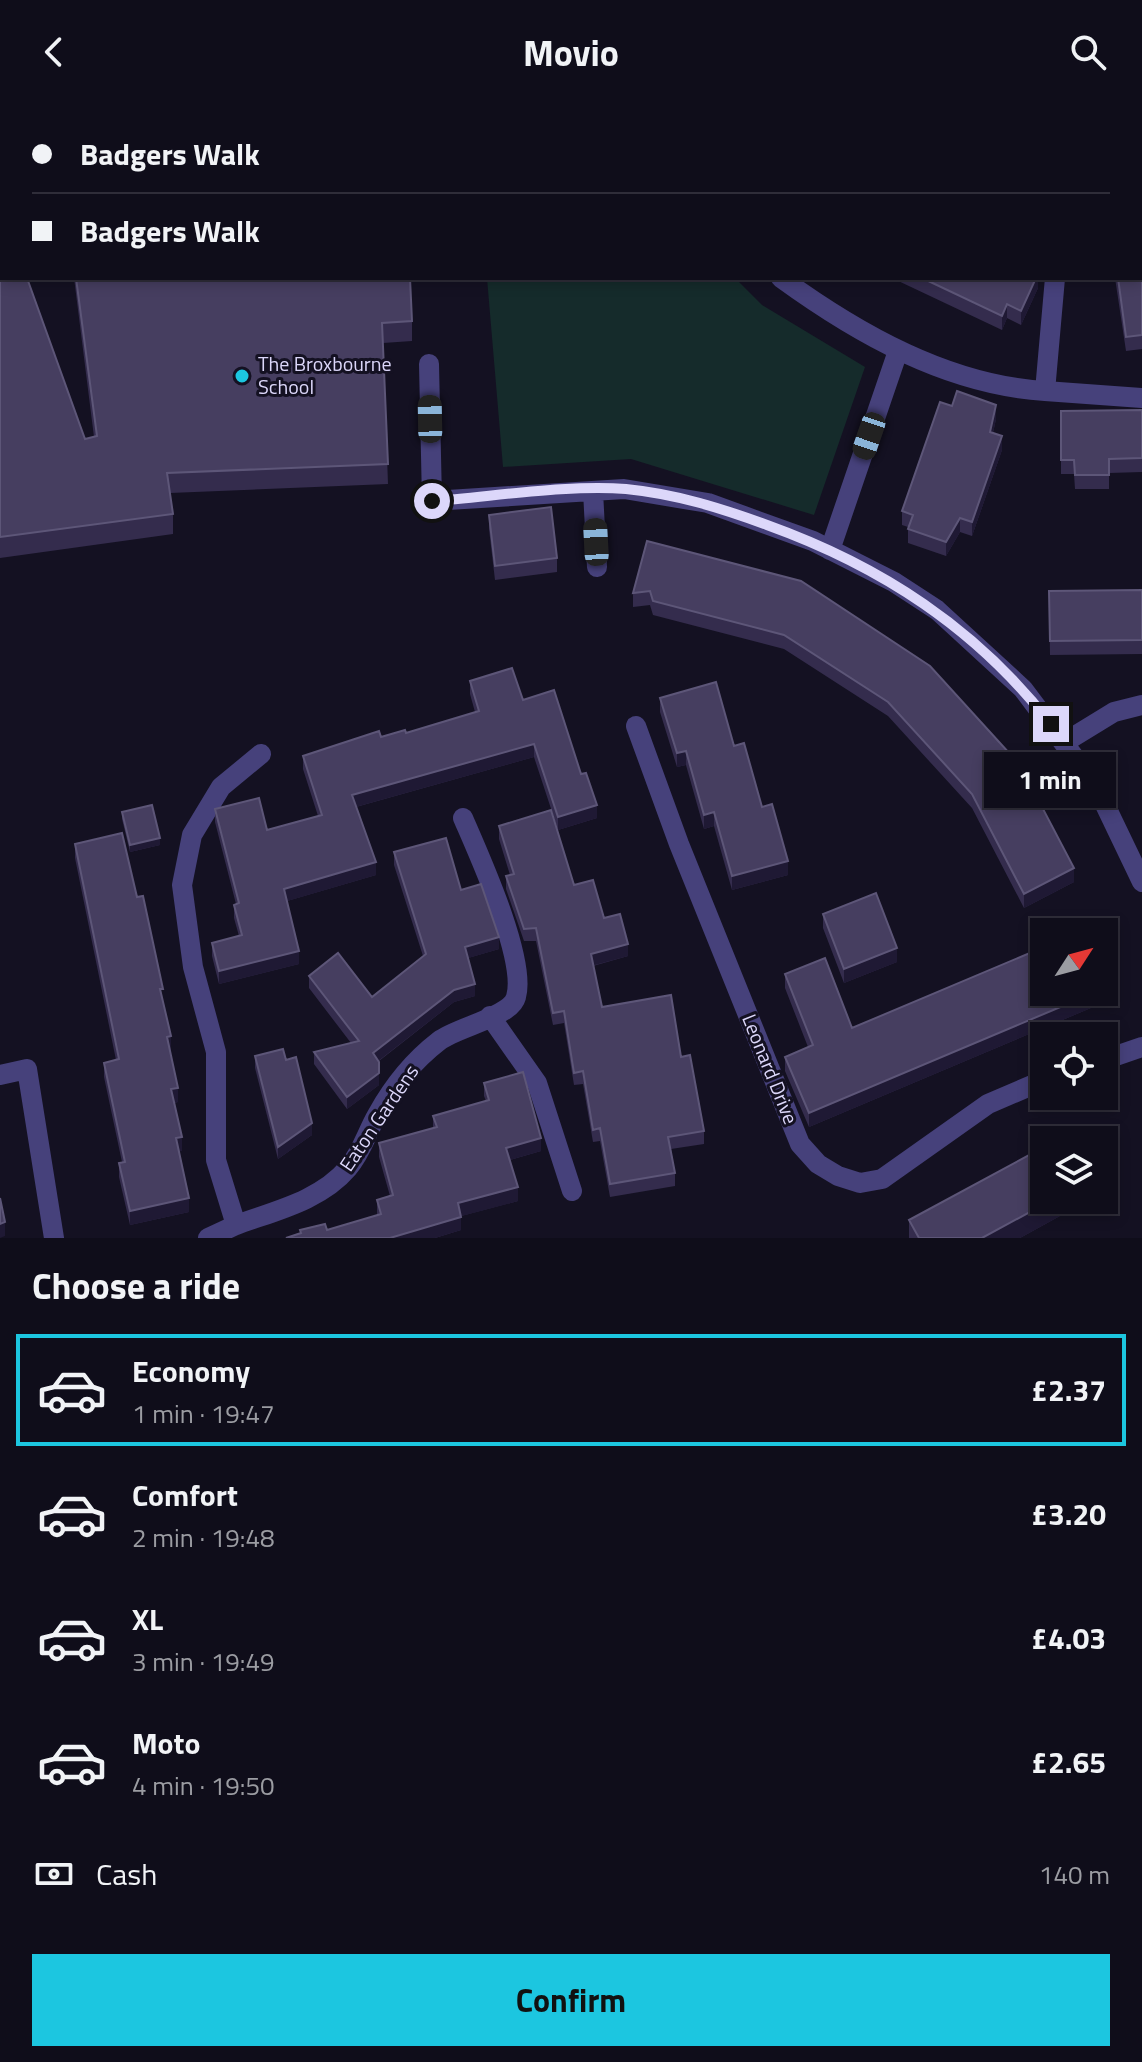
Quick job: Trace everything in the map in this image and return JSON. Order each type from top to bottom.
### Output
[{"type":"street","points":[[784,280],[854,328],[898,351],[1004,389],[1142,398]]},
{"type":"street","points":[[1045,391],[1055,280]]},
{"type":"street","points":[[830,550],[898,351]]},
{"type":"street","points":[[429,364],[432,501],[624,489],[708,503],[830,550],[894,582],[937,610],[1023,689],[1096,786],[1142,882]]},
{"type":"street","points":[[593,491],[597,567]]},
{"type":"street","points":[[1065,742],[1114,712],[1142,705]]},
{"type":"street","name":"Leonard Drive","points":[[636,726],[679,844],[800,1144],[818,1164],[860,1183],[882,1179],[988,1104],[1030,1086]]},
{"type":"street","points":[[236,1225],[216,1160],[216,1052],[193,967],[182,885],[192,835],[221,787],[261,754]]},
{"type":"street","name":"Eaton Gardens","points":[[208,1238],[305,1200],[338,1178],[359,1153],[376,1116],[406,1071],[441,1040],[490,1016],[503,1013],[514,1003],[518,985],[516,967],[494,891],[463,818]]},
{"type":"street","points":[[490,1016],[537,1083],[572,1191]]},
{"type":"street","points":[[1118,1055],[1142,1047]]},
{"type":"street","points":[[0,1075],[27,1069],[54,1238]]},
{"type":"green space","points":[[487,280],[737,280],[762,305],[865,367],[814,515],[631,459],[503,467]]},
{"type":"building","points":[[0,280],[28,280],[85,439],[97,436],[76,280],[410,280],[412,321],[382,323],[388,464],[167,473],[173,514],[0,537]]},
{"type":"building","points":[[926,280],[1035,280],[1021,311],[1007,304],[1002,316]]},
{"type":"building","points":[[1118,280],[1142,280],[1142,335],[1126,337]]},
{"type":"building","points":[[957,391],[996,405],[990,432],[1002,436],[972,522],[960,518],[946,542],[908,529],[913,515],[902,511],[940,402],[952,406]]},
{"type":"building","points":[[1142,410],[1142,458],[1109,459],[1109,475],[1075,475],[1074,460],[1061,460],[1061,411]]},
{"type":"building","points":[[551,507],[557,558],[495,566],[489,515]]},
{"type":"building","points":[[647,541],[801,581],[930,666],[1020,765],[1074,868],[1024,894],[972,794],[888,702],[784,635],[653,601],[650,591],[633,593]]},
{"type":"building","points":[[1142,590],[1142,640],[1050,641],[1049,591]]},
{"type":"building","points":[[512,668],[523,700],[554,690],[581,774],[586,773],[597,805],[558,817],[534,744],[352,795],[376,862],[284,889],[299,951],[219,971],[212,943],[242,935],[234,905],[239,903],[215,809],[259,798],[267,830],[322,815],[303,756],[379,731],[381,737],[405,730],[406,733],[479,711],[470,681]]},
{"type":"building","points":[[716,682],[734,746],[744,743],[762,807],[772,804],[788,861],[732,876],[714,812],[704,815],[686,751],[677,753],[660,698]]},
{"type":"building","points":[[152,805],[160,838],[130,845],[122,812]]},
{"type":"building","points":[[551,810],[574,885],[593,880],[604,918],[620,914],[628,944],[591,954],[602,1007],[671,995],[681,1057],[690,1055],[704,1131],[668,1137],[675,1173],[610,1184],[600,1128],[593,1130],[583,1071],[574,1073],[564,1011],[553,1013],[536,928],[524,929],[506,876],[514,874],[499,826]]},
{"type":"building","points":[[122,833],[137,897],[143,896],[163,989],[160,989],[171,1036],[167,1037],[178,1088],[171,1089],[182,1137],[176,1138],[189,1198],[130,1211],[119,1163],[125,1162],[104,1063],[119,1059],[75,844]]},
{"type":"building","points":[[446,838],[461,890],[481,884],[499,937],[465,947],[475,984],[454,990],[373,1053],[379,1062],[379,1073],[347,1097],[314,1052],[359,1041],[309,976],[338,953],[372,997],[426,954],[394,852]]},
{"type":"building","points":[[876,893],[897,948],[844,969],[823,914]]},
{"type":"building","points":[[1030,953],[1030,1006],[1063,1006],[809,1113],[785,1057],[813,1045],[785,974],[825,958],[852,1028]]},
{"type":"building","points":[[283,1049],[286,1060],[296,1057],[312,1123],[278,1147],[255,1056]]},
{"type":"building","points":[[523,1072],[541,1138],[506,1148],[518,1187],[458,1203],[461,1217],[390,1238],[286,1238],[301,1233],[300,1230],[325,1224],[327,1230],[381,1214],[377,1200],[393,1195],[379,1143],[437,1127],[433,1116],[489,1100],[484,1083]]},
{"type":"building","points":[[1030,1155],[1030,1212],[982,1238],[919,1238],[909,1220]]},
{"type":"building","points":[[0,1198],[5,1222],[0,1224]]},
{"type":"place","name":"The Broxbourne School","points":[[242,376]]},
{"type":"route","points":[[432,501],[624,489],[708,503],[813,541],[894,582],[937,610],[983,649],[1023,689],[1051,724]]}]
